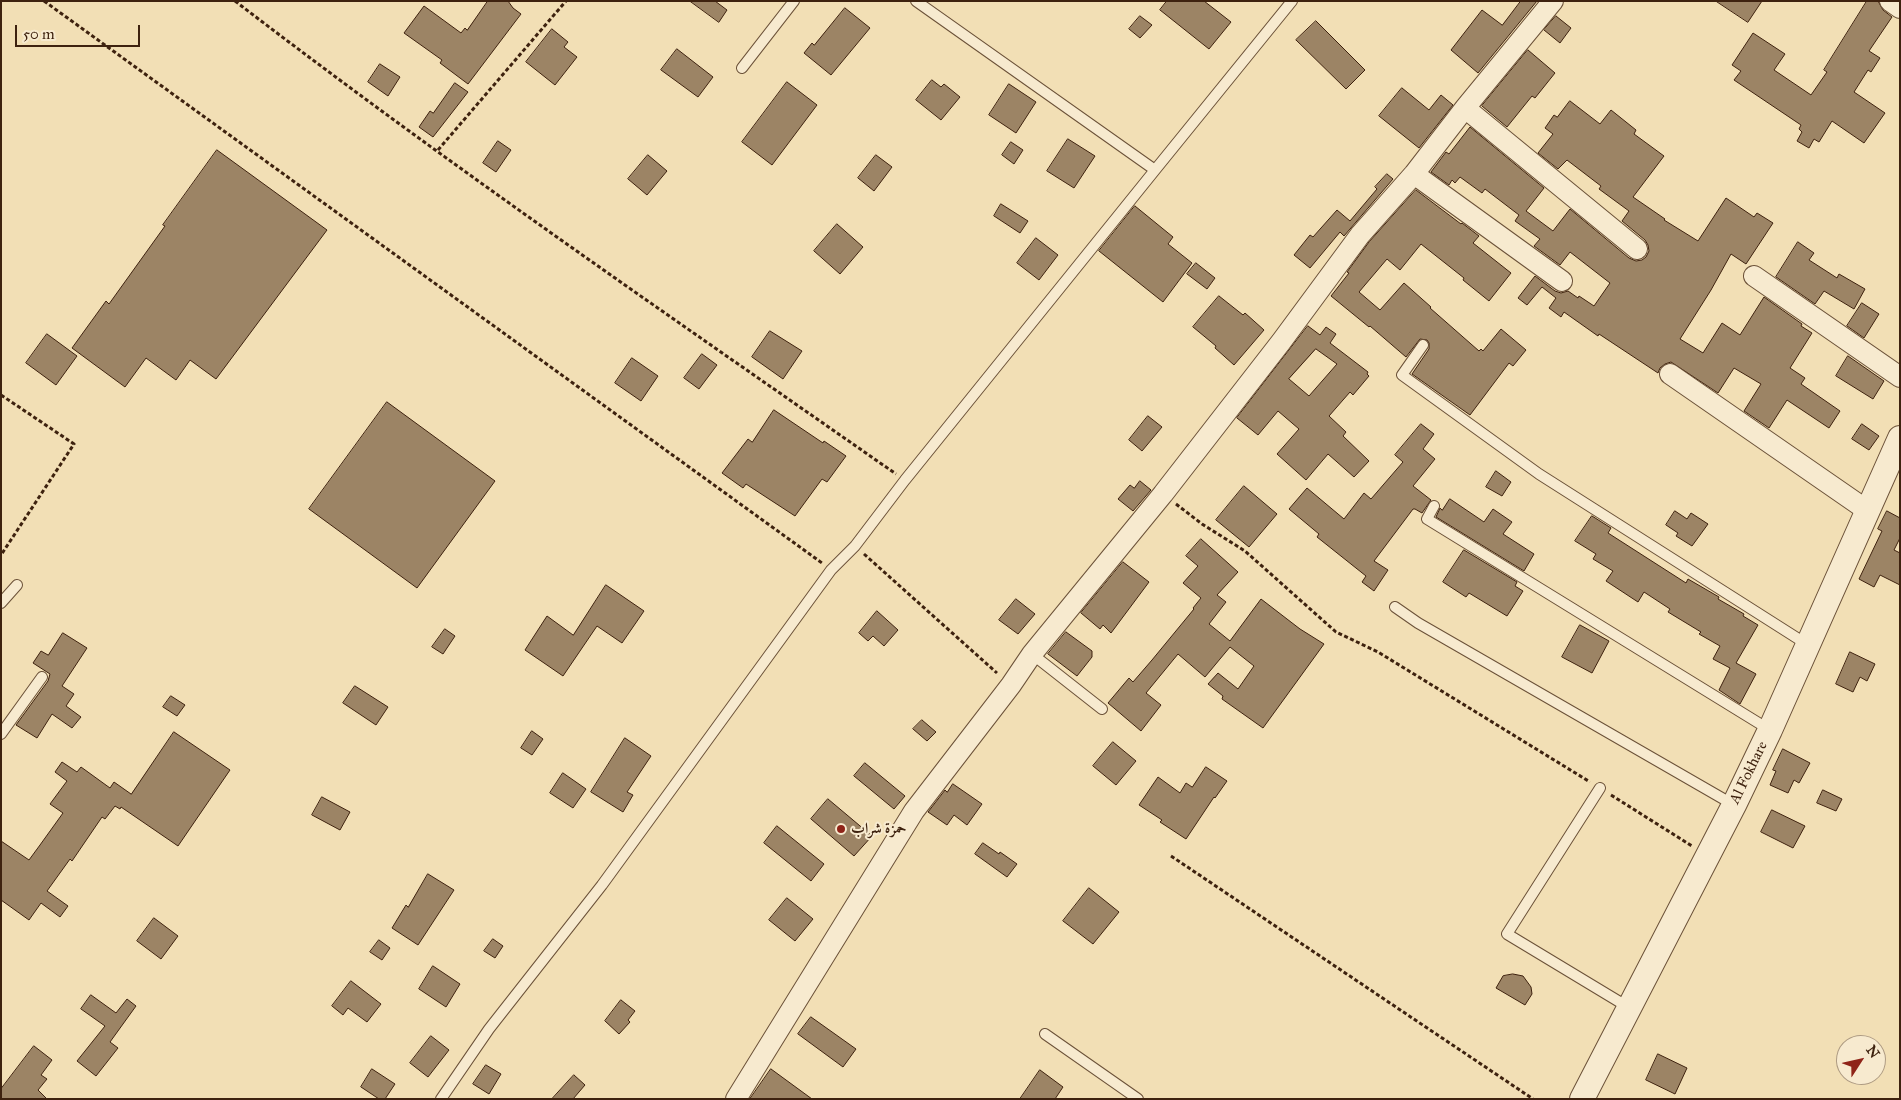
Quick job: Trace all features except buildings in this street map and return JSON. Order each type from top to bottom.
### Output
[{"type":"street","points":[[736,1099],[914,811],[1011,685],[1032,654],[1163,494],[1281,342],[1360,235],[1414,174],[1465,108],[1553,1]]},
{"type":"street","points":[[1890,1],[1900,8]]},
{"type":"street","points":[[1465,108],[1637,249]]},
{"type":"street","points":[[1414,174],[1562,281]]},
{"type":"street","points":[[1754,276],[1900,377]]},
{"type":"street","points":[[1670,374],[1868,511]]},
{"type":"street","name":"Al Fokhare","points":[[1582,1099],[1734,804],[1770,730],[1900,438]]},
{"type":"lane","points":[[742,68],[794,1]]},
{"type":"lane","points":[[916,1],[1155,170]]},
{"type":"lane","points":[[441,1099],[489,1029],[600,888],[831,570],[855,546],[905,480],[1292,1]]},
{"type":"lane","points":[[1423,344],[1402,375],[1539,474],[1808,645]]},
{"type":"lane","points":[[1434,506],[1427,519],[1770,730]]},
{"type":"lane","points":[[1,603],[17,585]]},
{"type":"lane","points":[[1395,608],[1734,804]]},
{"type":"lane","points":[[1032,654],[1102,709]]},
{"type":"lane","points":[[1,734],[42,677]]},
{"type":"lane","points":[[1600,788],[1507,934],[1628,1007]]},
{"type":"lane","points":[[1045,1034],[1138,1099]]},
{"type":"path","points":[[44,1],[831,570]]},
{"type":"path","points":[[236,1],[326,70],[602,269],[905,480]]},
{"type":"path","points":[[438,150],[566,1]]},
{"type":"path","points":[[1,395],[74,444],[1,555]]},
{"type":"path","points":[[1163,494],[1202,524],[1245,551],[1336,632],[1378,652],[1708,855]]},
{"type":"path","points":[[855,546],[1011,685]]},
{"type":"path","points":[[1171,856],[1533,1099]]},
{"type":"place","name":"حمزة شراب","points":[[841,829]]}]
